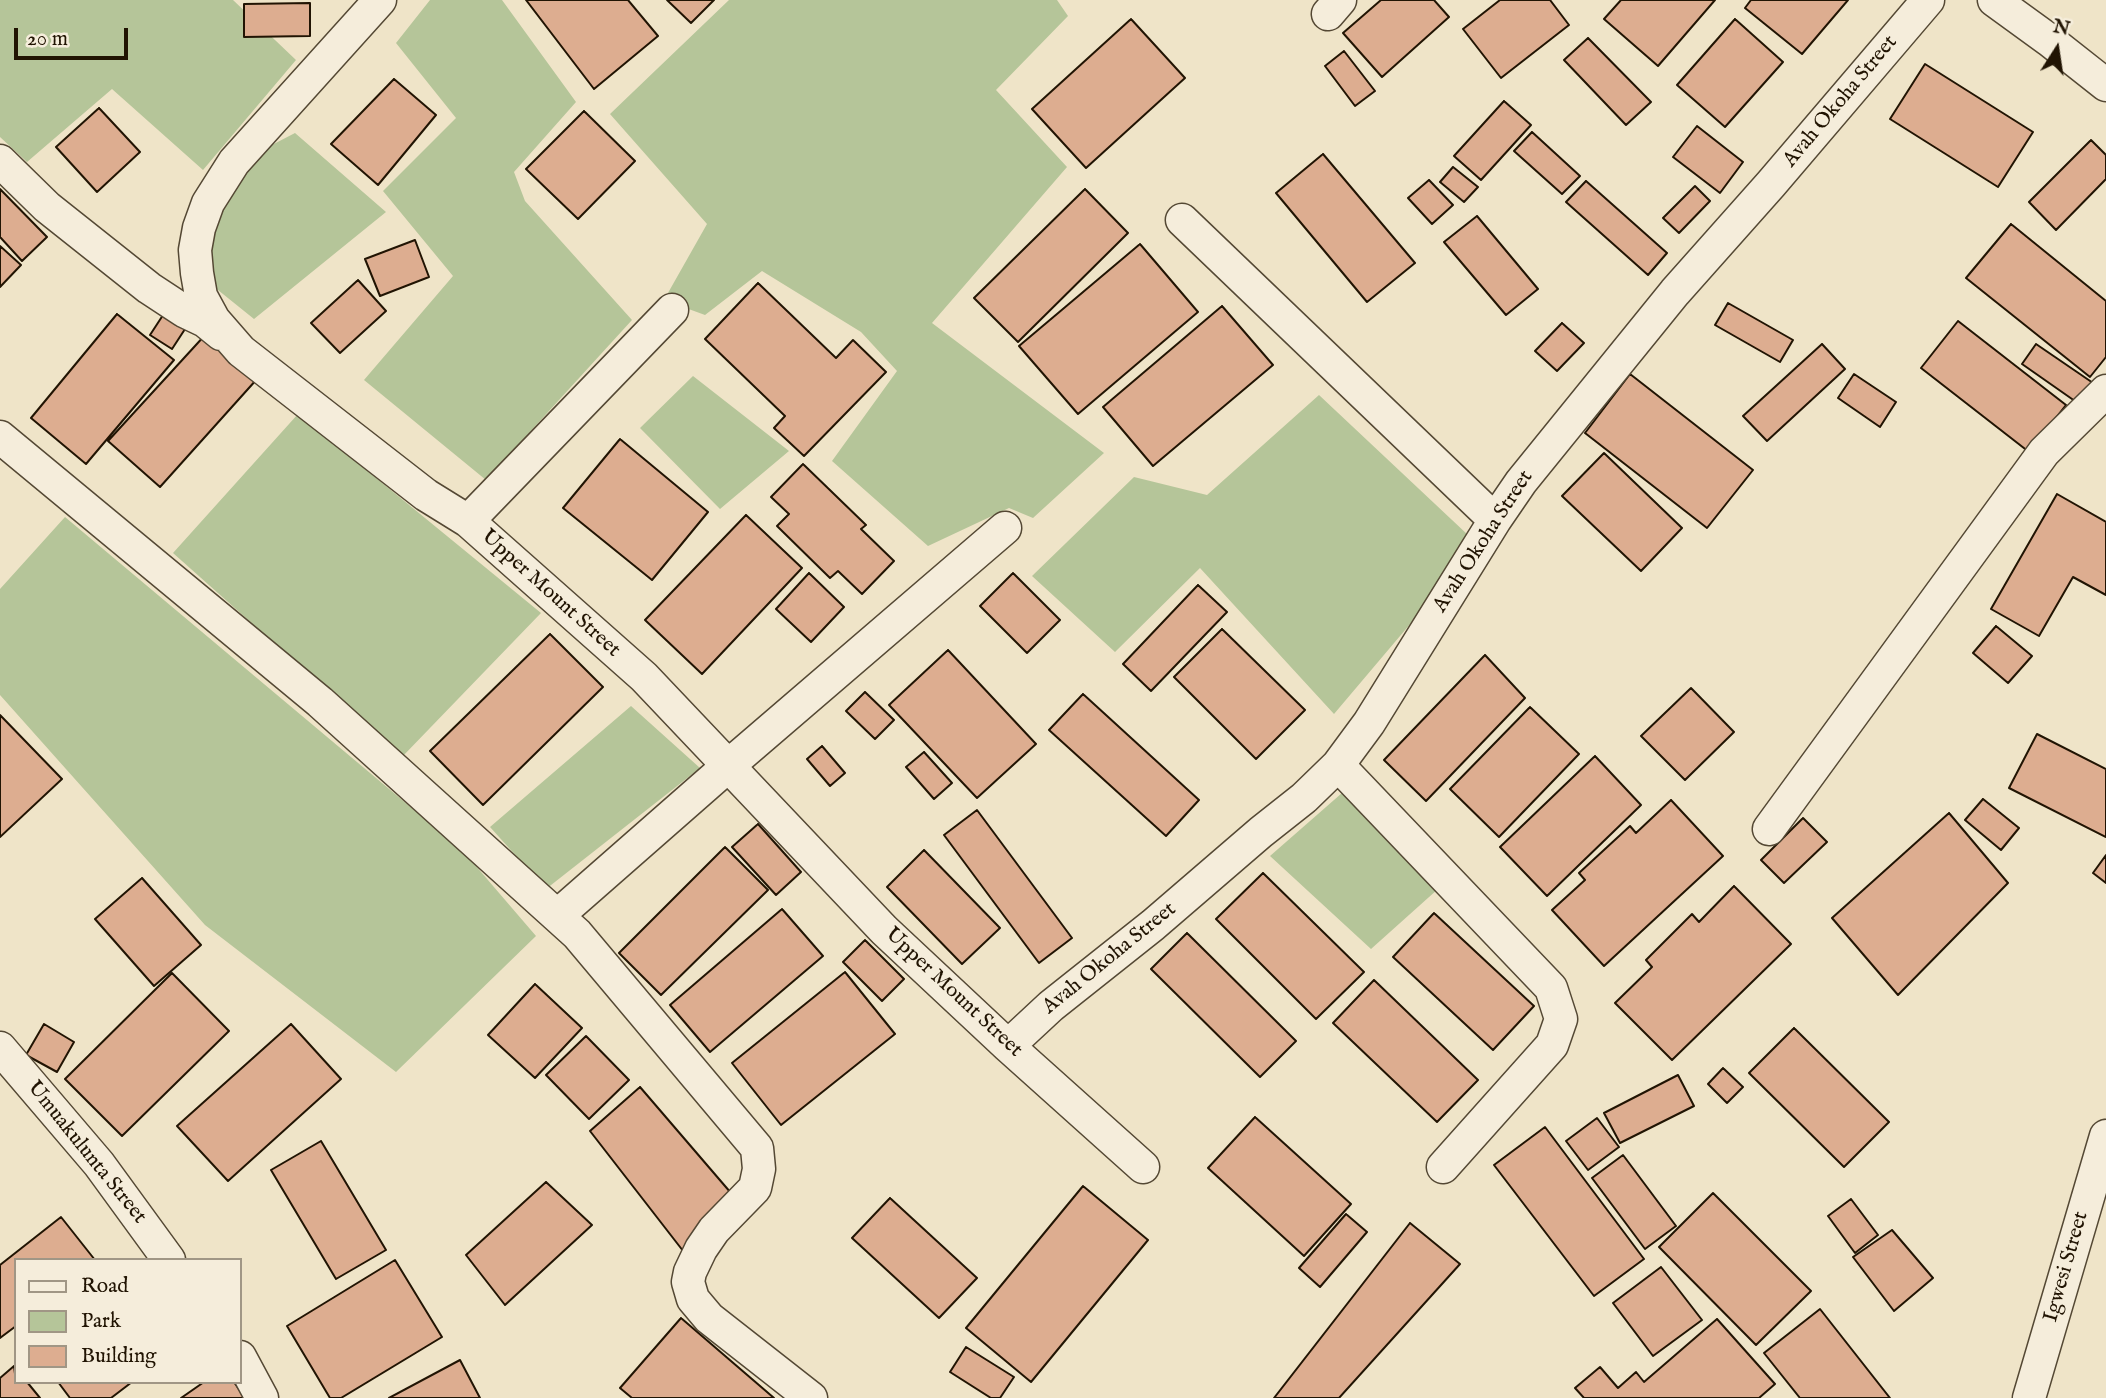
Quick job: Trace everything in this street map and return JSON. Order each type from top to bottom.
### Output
[{"type":"street","name":"Upper Mount Street","points":[[380,0],[234,162],[208,203],[195,250],[201,296],[214,320],[241,351],[426,495],[468,521],[644,677],[884,930],[1143,1167]]},
{"type":"street","name":"Avah Okoha Street","points":[[1008,1046],[1051,1006],[1153,925],[1304,798],[1338,765],[1369,723],[1521,482],[1675,292],[1788,166],[1928,0]]},
{"type":"street","points":[[1994,0],[2106,85]]},
{"type":"street","points":[[0,161],[47,207],[149,288],[205,321],[241,351]]},
{"type":"street","points":[[1182,220],[1495,520]]},
{"type":"street","points":[[468,521],[672,310]]},
{"type":"street","points":[[1769,829],[2044,452],[2106,391]]},
{"type":"street","points":[[0,437],[320,702],[577,934],[757,1148],[759,1169],[755,1188],[714,1230],[701,1248],[688,1282],[692,1299],[709,1318],[811,1398]]},
{"type":"street","points":[[557,916],[1005,528]]},
{"type":"street","points":[[1338,765],[1551,988],[1561,1019],[1552,1045],[1443,1167]]},
{"type":"street","name":"Umuakulunta Street","points":[[0,1048],[99,1164],[168,1258]]},
{"type":"street","name":"Igwesi Street","points":[[2029,1398],[2106,1136]]},
{"type":"street","points":[[242,1361],[262,1398]]},
{"type":"green space","points":[[0,0],[233,0],[296,60],[203,170],[112,89],[27,162],[0,137]]},
{"type":"green space","points":[[430,0],[502,0],[576,102],[514,172],[525,201],[632,320],[486,480],[364,380],[453,276],[383,191],[456,118],[396,43]]},
{"type":"green space","points":[[729,0],[1057,0],[1068,16],[996,90],[1067,167],[932,323],[1104,453],[1033,518],[1009,508],[928,546],[832,461],[897,371],[861,332],[762,271],[705,315],[664,300],[707,224],[610,114]]},
{"type":"green space","points":[[295,133],[386,212],[254,319],[213,286],[207,249],[225,199],[268,147]]},
{"type":"green space","points":[[693,376],[789,451],[720,509],[640,428]]},
{"type":"green space","points":[[1319,395],[1468,535],[1422,610],[1334,714],[1200,568],[1115,652],[1032,576],[1134,477],[1207,495]]},
{"type":"green space","points":[[298,414],[541,613],[402,757],[173,553]]},
{"type":"green space","points":[[65,517],[463,851],[536,936],[396,1072],[205,925],[0,695],[0,589]]},
{"type":"green space","points":[[631,706],[700,768],[546,889],[490,827]]},
{"type":"green space","points":[[1342,793],[1438,889],[1371,949],[1270,856]]},
{"type":"building","points":[[526,0],[628,0],[658,36],[594,89]]},
{"type":"building","points":[[667,0],[714,0],[691,23]]},
{"type":"building","points":[[1381,0],[1434,0],[1449,17],[1382,77],[1343,33]]},
{"type":"building","points":[[1500,0],[1550,0],[1569,25],[1501,78],[1463,29]]},
{"type":"building","points":[[1621,0],[1715,0],[1658,66],[1604,19]]},
{"type":"building","points":[[1751,0],[1848,0],[1802,54],[1745,8]]},
{"type":"building","points":[[310,3],[310,36],[244,37],[244,4]]},
{"type":"building","points":[[1131,19],[1185,78],[1086,168],[1032,109]]},
{"type":"building","points":[[1735,19],[1783,62],[1725,127],[1677,85]]},
{"type":"building","points":[[1588,38],[1651,102],[1626,125],[1564,60]]},
{"type":"building","points":[[1344,51],[1375,91],[1355,106],[1325,66]]},
{"type":"building","points":[[1925,64],[2033,132],[1998,187],[1890,119]]},
{"type":"building","points":[[394,79],[436,115],[378,185],[331,144]]},
{"type":"building","points":[[1504,101],[1531,125],[1481,180],[1454,156]]},
{"type":"building","points":[[99,108],[140,152],[97,192],[56,147]]},
{"type":"building","points":[[584,111],[635,161],[578,219],[526,169]]},
{"type":"building","points":[[1697,126],[1743,162],[1720,193],[1673,157]]},
{"type":"building","points":[[1532,132],[1580,176],[1562,194],[1514,151]]},
{"type":"building","points":[[2091,140],[2106,155],[2106,179],[2056,230],[2029,202]]},
{"type":"building","points":[[1323,154],[1415,263],[1367,302],[1276,193]]},
{"type":"building","points":[[1453,167],[1478,187],[1464,202],[1440,182]]},
{"type":"building","points":[[1429,180],[1453,205],[1432,224],[1408,198]]},
{"type":"building","points":[[1586,181],[1667,253],[1648,275],[1566,202]]},
{"type":"building","points":[[1695,186],[1710,201],[1679,233],[1663,218]]},
{"type":"building","points":[[0,189],[47,237],[22,261],[0,237]]},
{"type":"building","points":[[1085,189],[1128,233],[1018,342],[974,298]]},
{"type":"building","points":[[1477,216],[1538,289],[1506,315],[1444,242]]},
{"type":"building","points":[[2011,224],[2106,301],[2106,357],[2090,377],[1966,278]]},
{"type":"building","points":[[415,240],[429,277],[380,296],[365,259]]},
{"type":"building","points":[[1140,244],[1198,312],[1078,414],[1019,346]]},
{"type":"building","points":[[0,246],[21,265],[0,287]]},
{"type":"building","points":[[358,280],[386,311],[340,353],[311,323]]},
{"type":"building","points":[[758,283],[836,358],[853,340],[886,372],[804,456],[774,428],[785,416],[705,339]]},
{"type":"building","points":[[1728,303],[1793,340],[1780,362],[1715,325]]},
{"type":"building","points":[[1222,306],[1273,365],[1153,466],[1103,407]]},
{"type":"building","points":[[165,312],[187,326],[172,349],[150,335]]},
{"type":"building","points":[[117,314],[174,360],[86,464],[31,418]]},
{"type":"building","points":[[1958,321],[2066,405],[2029,452],[1921,368]]},
{"type":"building","points":[[1562,323],[1584,343],[1557,371],[1535,351]]},
{"type":"building","points":[[206,334],[257,379],[160,487],[108,441]]},
{"type":"building","points":[[1822,344],[1845,369],[1767,441],[1743,416]]},
{"type":"building","points":[[2036,344],[2096,385],[2082,406],[2022,364]]},
{"type":"building","points":[[1630,374],[1753,470],[1707,528],[1585,433]]},
{"type":"building","points":[[1854,374],[1896,402],[1880,427],[1838,398]]},
{"type":"building","points":[[620,439],[708,512],[652,580],[563,508]]},
{"type":"building","points":[[1604,453],[1682,528],[1641,571],[1562,496]]},
{"type":"building","points":[[803,464],[866,525],[861,529],[894,561],[862,594],[838,571],[830,578],[777,526],[789,514],[771,497]]},
{"type":"building","points":[[2057,494],[2106,522],[2106,595],[2073,577],[2039,636],[1991,609]]},
{"type":"building","points":[[746,515],[802,568],[702,674],[645,620]]},
{"type":"building","points":[[809,573],[844,607],[811,642],[776,609]]},
{"type":"building","points":[[1013,573],[1060,620],[1027,653],[980,606]]},
{"type":"building","points":[[1198,585],[1227,612],[1151,691],[1123,664]]},
{"type":"building","points":[[1996,626],[2032,656],[2008,683],[1973,653]]},
{"type":"building","points":[[1222,629],[1305,710],[1256,759],[1174,677]]},
{"type":"building","points":[[550,634],[603,687],[483,805],[430,751]]},
{"type":"building","points":[[948,650],[1036,744],[977,798],[889,705]]},
{"type":"building","points":[[1485,655],[1525,698],[1426,801],[1384,760]]},
{"type":"building","points":[[1691,688],[1734,732],[1685,780],[1641,736]]},
{"type":"building","points":[[865,692],[894,720],[875,739],[846,711]]},
{"type":"building","points":[[1083,694],[1199,800],[1166,836],[1049,730]]},
{"type":"building","points":[[1530,707],[1579,754],[1499,837],[1450,789]]},
{"type":"building","points":[[0,715],[62,779],[0,837]]},
{"type":"building","points":[[2037,734],[2106,769],[2106,837],[2009,788]]},
{"type":"building","points":[[822,746],[845,773],[830,786],[807,759]]},
{"type":"building","points":[[924,752],[952,783],[934,799],[906,767]]},
{"type":"building","points":[[1595,756],[1641,805],[1547,896],[1500,847]]},
{"type":"building","points":[[1983,799],[2019,828],[2001,850],[1965,820]]},
{"type":"building","points":[[1671,800],[1723,856],[1604,966],[1552,910],[1585,880],[1579,873],[1630,826],[1636,833]]},
{"type":"building","points":[[977,810],[1072,938],[1039,963],[944,835]]},
{"type":"building","points":[[1949,813],[2008,883],[1898,995],[1832,918]]},
{"type":"building","points":[[1803,818],[1827,842],[1784,883],[1761,860]]},
{"type":"building","points":[[758,824],[801,872],[776,895],[732,847]]},
{"type":"building","points":[[725,847],[768,890],[661,995],[619,953]]},
{"type":"building","points":[[924,850],[1000,928],[962,964],[887,887]]},
{"type":"building","points":[[2106,855],[2106,883],[2093,873]]},
{"type":"building","points":[[1263,873],[1364,972],[1316,1019],[1216,919]]},
{"type":"building","points":[[142,878],[201,945],[154,986],[95,919]]},
{"type":"building","points":[[1734,886],[1791,944],[1672,1060],[1615,1003],[1652,967],[1646,960],[1692,914],[1699,922]]},
{"type":"building","points":[[782,909],[823,956],[710,1052],[670,1005]]},
{"type":"building","points":[[1434,913],[1534,1006],[1493,1050],[1393,957]]},
{"type":"building","points":[[1187,933],[1296,1041],[1260,1077],[1151,969]]},
{"type":"building","points":[[865,940],[904,979],[882,1001],[843,962]]},
{"type":"building","points":[[845,972],[895,1034],[781,1125],[732,1063]]},
{"type":"building","points":[[172,973],[229,1031],[122,1136],[65,1079]]},
{"type":"building","points":[[1374,980],[1478,1080],[1437,1122],[1333,1023]]},
{"type":"building","points":[[535,984],[582,1028],[535,1078],[488,1035]]},
{"type":"building","points":[[44,1024],[74,1042],[57,1072],[26,1055]]},
{"type":"building","points":[[291,1024],[341,1079],[228,1181],[177,1126]]},
{"type":"building","points":[[1794,1028],[1889,1122],[1844,1167],[1749,1073]]},
{"type":"building","points":[[586,1036],[629,1080],[589,1119],[546,1075]]},
{"type":"building","points":[[1723,1068],[1743,1087],[1727,1103],[1708,1084]]},
{"type":"building","points":[[1678,1075],[1694,1106],[1620,1143],[1604,1113]]},
{"type":"building","points":[[640,1087],[731,1193],[687,1256],[590,1131]]},
{"type":"building","points":[[1255,1117],[1351,1204],[1304,1256],[1208,1168]]},
{"type":"building","points":[[1597,1118],[1619,1147],[1588,1170],[1566,1141]]},
{"type":"building","points":[[1545,1127],[1644,1259],[1594,1296],[1494,1165]]},
{"type":"building","points":[[321,1141],[386,1250],[336,1279],[271,1170]]},
{"type":"building","points":[[1623,1155],[1676,1226],[1645,1249],[1592,1178]]},
{"type":"building","points":[[546,1182],[592,1225],[505,1305],[466,1255]]},
{"type":"building","points":[[1083,1186],[1148,1240],[1031,1382],[966,1328]]},
{"type":"building","points":[[1713,1193],[1811,1291],[1756,1345],[1659,1247]]},
{"type":"building","points":[[890,1198],[977,1278],[939,1318],[852,1238]]},
{"type":"building","points":[[1851,1199],[1878,1235],[1855,1253],[1828,1216]]},
{"type":"building","points":[[1346,1214],[1367,1232],[1320,1287],[1299,1268]]},
{"type":"building","points":[[61,1217],[93,1258],[14,1258],[14,1328],[0,1338],[0,1265]]},
{"type":"building","points":[[1410,1223],[1460,1264],[1339,1398],[1274,1398]]},
{"type":"building","points":[[1892,1230],[1933,1278],[1894,1311],[1853,1257]]},
{"type":"building","points":[[395,1260],[442,1337],[341,1398],[330,1398],[287,1326]]},
{"type":"building","points":[[1661,1267],[1702,1320],[1653,1356],[1613,1303]]},
{"type":"building","points":[[1820,1309],[1890,1398],[1800,1398],[1764,1353]]},
{"type":"building","points":[[681,1318],[774,1398],[632,1398],[620,1388]]},
{"type":"building","points":[[1717,1319],[1775,1384],[1759,1398],[1584,1398],[1575,1388],[1600,1367],[1618,1388],[1636,1372],[1644,1382]]},
{"type":"building","points":[[966,1347],[1014,1377],[1000,1398],[991,1398],[950,1372]]},
{"type":"building","points":[[460,1360],[480,1398],[389,1398]]},
{"type":"building","points":[[14,1366],[14,1384],[29,1384],[40,1398],[0,1398],[0,1378]]},
{"type":"building","points":[[60,1384],[129,1384],[111,1398],[70,1398]]},
{"type":"building","points":[[201,1384],[235,1384],[245,1398],[181,1398]]}]
